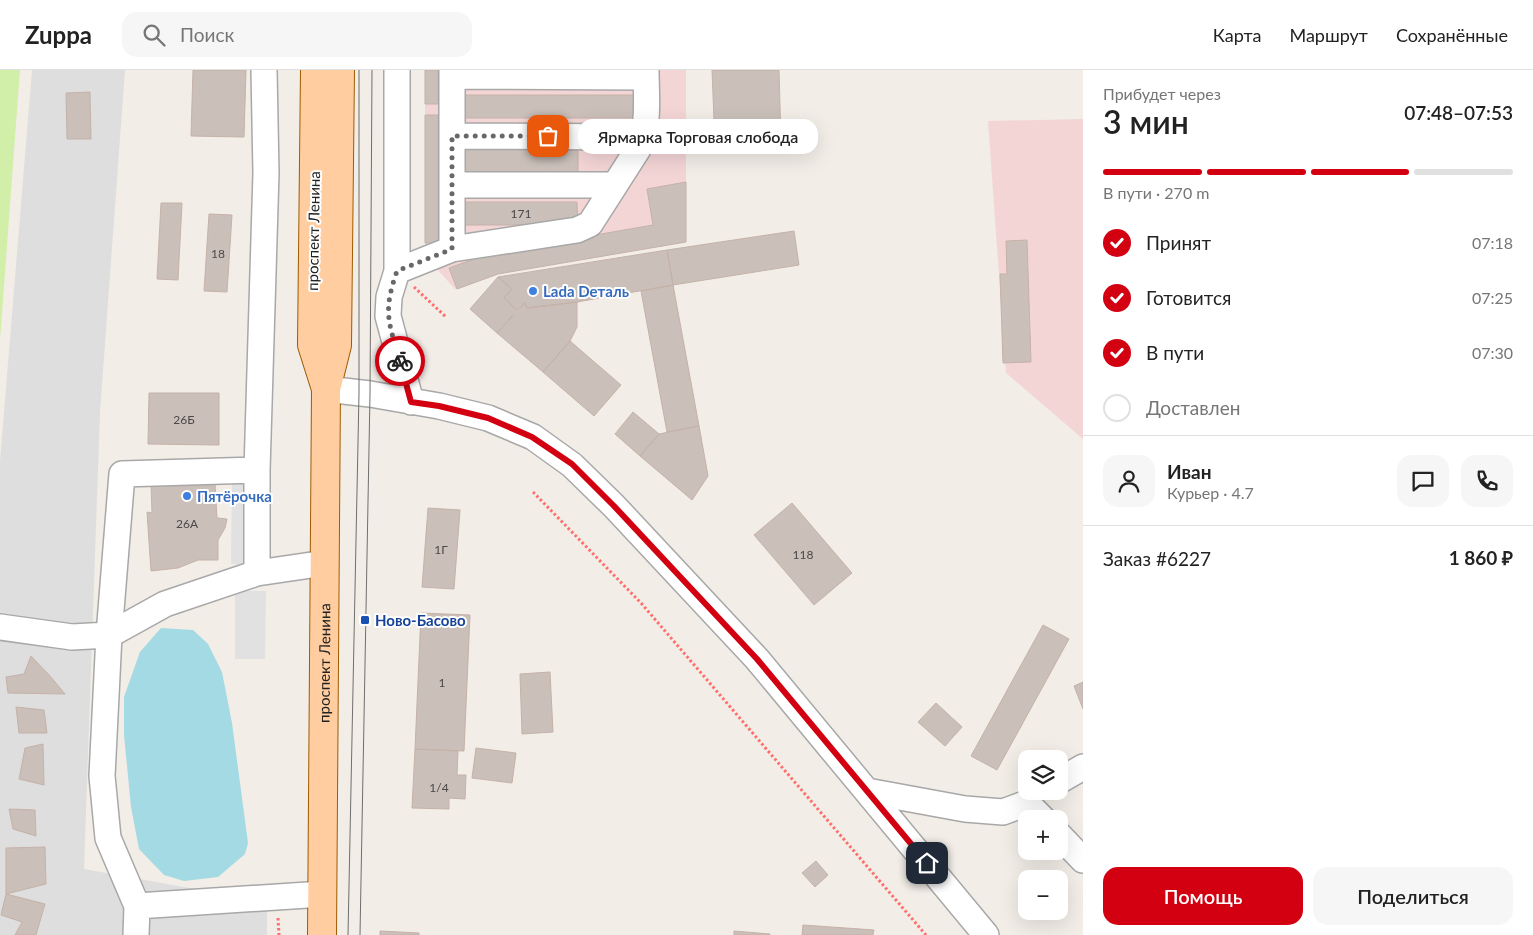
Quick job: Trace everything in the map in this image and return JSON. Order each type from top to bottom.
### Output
[{"type":"main road","name":"проспект Ленина","points":[[315,70],[312,345],[326,389]]},
{"type":"main road","name":"проспект Ленина","points":[[322,935],[326,389],[337,345],[340,70]]},
{"type":"street","points":[[257,572],[257,470],[266,174],[264,70]]},
{"type":"street","points":[[397,70],[397,271],[389,297],[388,316],[411,402]]},
{"type":"street","points":[[397,271],[452,249],[584,228],[590,224],[638,149],[643,137],[646,125],[646,73],[452,73],[452,249]]},
{"type":"street","points":[[452,136],[643,137]]},
{"type":"street","points":[[452,185],[615,186]]},
{"type":"street","points":[[326,389],[370,394],[439,406],[488,418],[532,437],[572,464],[614,506],[757,659],[986,935]]},
{"type":"street","points":[[136,935],[137,906],[108,838],[102,776],[109,635],[122,474],[257,470]]},
{"type":"street","points":[[0,627],[72,637],[109,635],[164,604],[257,572],[325,564]]},
{"type":"street","points":[[1068,776],[1083,767]]},
{"type":"street","points":[[867,791],[965,809],[1003,812],[1037,804]]},
{"type":"street","points":[[1068,844],[1083,860]]},
{"type":"street","points":[[137,906],[323,894]]},
{"type":"path","points":[[397,271],[446,317]]},
{"type":"path","points":[[533,492],[641,603],[926,935]]},
{"type":"shaded area","points":[[32,70],[125,70],[100,412],[84,869],[267,902],[267,935],[0,935],[0,461]]},
{"type":"shaded area","points":[[425,70],[686,70],[686,242],[498,274],[455,289],[425,256]]},
{"type":"shaded area","points":[[1083,119],[1083,439],[1006,373],[988,121]]},
{"type":"shaded area","points":[[232,474],[265,474],[264,565],[231,564]]},
{"type":"shaded area","points":[[235,591],[266,591],[265,659],[235,659]]},
{"type":"green space","points":[[0,70],[20,70],[0,340]]},
{"type":"water","points":[[161,628],[193,630],[208,644],[222,672],[232,723],[248,843],[245,854],[218,877],[184,881],[164,875],[139,849],[131,807],[124,735],[124,697],[140,652]]},
{"type":"building","points":[[193,70],[246,70],[244,137],[191,136]]},
{"type":"building","points":[[425,70],[438,70],[438,104],[425,104]]},
{"type":"building","points":[[712,70],[779,70],[781,143],[715,145]]},
{"type":"building","points":[[90,92],[91,139],[67,139],[66,93]]},
{"type":"building","points":[[464,95],[635,95],[635,118],[464,118]]},
{"type":"building","points":[[425,115],[438,115],[438,243],[425,243]]},
{"type":"building","points":[[464,149],[578,150],[578,173],[464,173]]},
{"type":"building","points":[[686,182],[686,242],[498,274],[457,289],[449,268],[491,253],[653,225],[647,189]]},
{"type":"building","points":[[464,202],[577,202],[578,225],[464,225]]},
{"type":"building","points":[[161,203],[182,203],[178,280],[157,279]]},
{"type":"building","points":[[209,214],[232,215],[227,292],[204,291]]},
{"type":"building","points":[[794,231],[799,265],[673,285],[667,250]]},
{"type":"building","points":[[1027,240],[1031,362],[1003,363],[1000,274],[1007,274],[1006,241]]},
{"type":"building","points":[[667,250],[673,285],[577,302],[527,308],[525,303],[517,310],[504,298],[512,289],[498,277]]},
{"type":"building","points":[[498,277],[512,289],[504,298],[517,310],[497,333],[470,309]]},
{"type":"building","points":[[673,285],[699,426],[667,432],[641,291]]},
{"type":"building","points":[[577,302],[577,327],[570,341],[543,372],[497,333],[525,303],[527,308]]},
{"type":"building","points":[[570,341],[621,385],[594,416],[543,372]]},
{"type":"building","points":[[149,393],[219,393],[219,445],[148,444]]},
{"type":"building","points":[[633,412],[659,434],[640,456],[615,434]]},
{"type":"building","points":[[699,426],[708,476],[692,500],[640,456],[659,434]]},
{"type":"building","points":[[151,484],[215,484],[217,518],[227,519],[225,528],[218,540],[218,560],[198,560],[178,568],[151,571],[147,512],[152,513]]},
{"type":"building","points":[[792,503],[852,573],[814,605],[754,535]]},
{"type":"building","points":[[428,508],[460,510],[454,589],[422,587]]},
{"type":"building","points":[[421,613],[470,615],[464,751],[415,749]]},
{"type":"building","points":[[1043,625],[1069,639],[997,770],[971,756]]},
{"type":"building","points":[[31,656],[65,694],[8,693],[6,677],[24,674]]},
{"type":"building","points":[[550,672],[553,732],[522,734],[520,674]]},
{"type":"building","points":[[1083,682],[1083,709],[1074,686]]},
{"type":"building","points":[[936,703],[962,727],[945,746],[918,722]]},
{"type":"building","points":[[16,707],[44,710],[47,733],[19,733]]},
{"type":"building","points":[[43,744],[44,785],[19,779],[25,748]]},
{"type":"building","points":[[476,748],[516,753],[512,783],[472,778]]},
{"type":"building","points":[[415,749],[458,751],[457,775],[466,775],[465,799],[449,798],[449,809],[412,808]]},
{"type":"building","points":[[9,809],[35,810],[36,836],[13,829]]},
{"type":"building","points":[[45,847],[46,884],[6,894],[6,848]]},
{"type":"building","points":[[816,861],[828,875],[815,887],[802,873]]},
{"type":"building","points":[[6,894],[45,904],[36,935],[15,935],[22,922],[1,915]]},
{"type":"building","points":[[803,925],[874,930],[873,935],[802,935]]},
{"type":"building","points":[[380,931],[419,933],[419,935],[380,935]]},
{"type":"building","points":[[734,931],[770,934],[770,935],[734,935]]},
{"type":"tram line","points":[[348,935],[359,393],[359,70]]},
{"type":"tram line","points":[[360,935],[370,394],[372,70]]},
{"type":"way so far","points":[[400,361],[388,316],[391,287],[397,271],[452,249],[452,136],[548,136]]},
{"type":"place","name":"Ярмарка Торговая слобода","points":[[548,136]]},
{"type":"place","name":"Lada Dеталь","points":[[533,291]]},
{"type":"place","name":"Пятёрочка","points":[[187,496]]},
{"type":"place","name":"Ново-Басово","points":[[365,620]]},
{"type":"route","points":[[400,361],[411,402],[439,406],[488,418],[532,437],[572,464],[614,506],[757,659],[927,863]]}]
